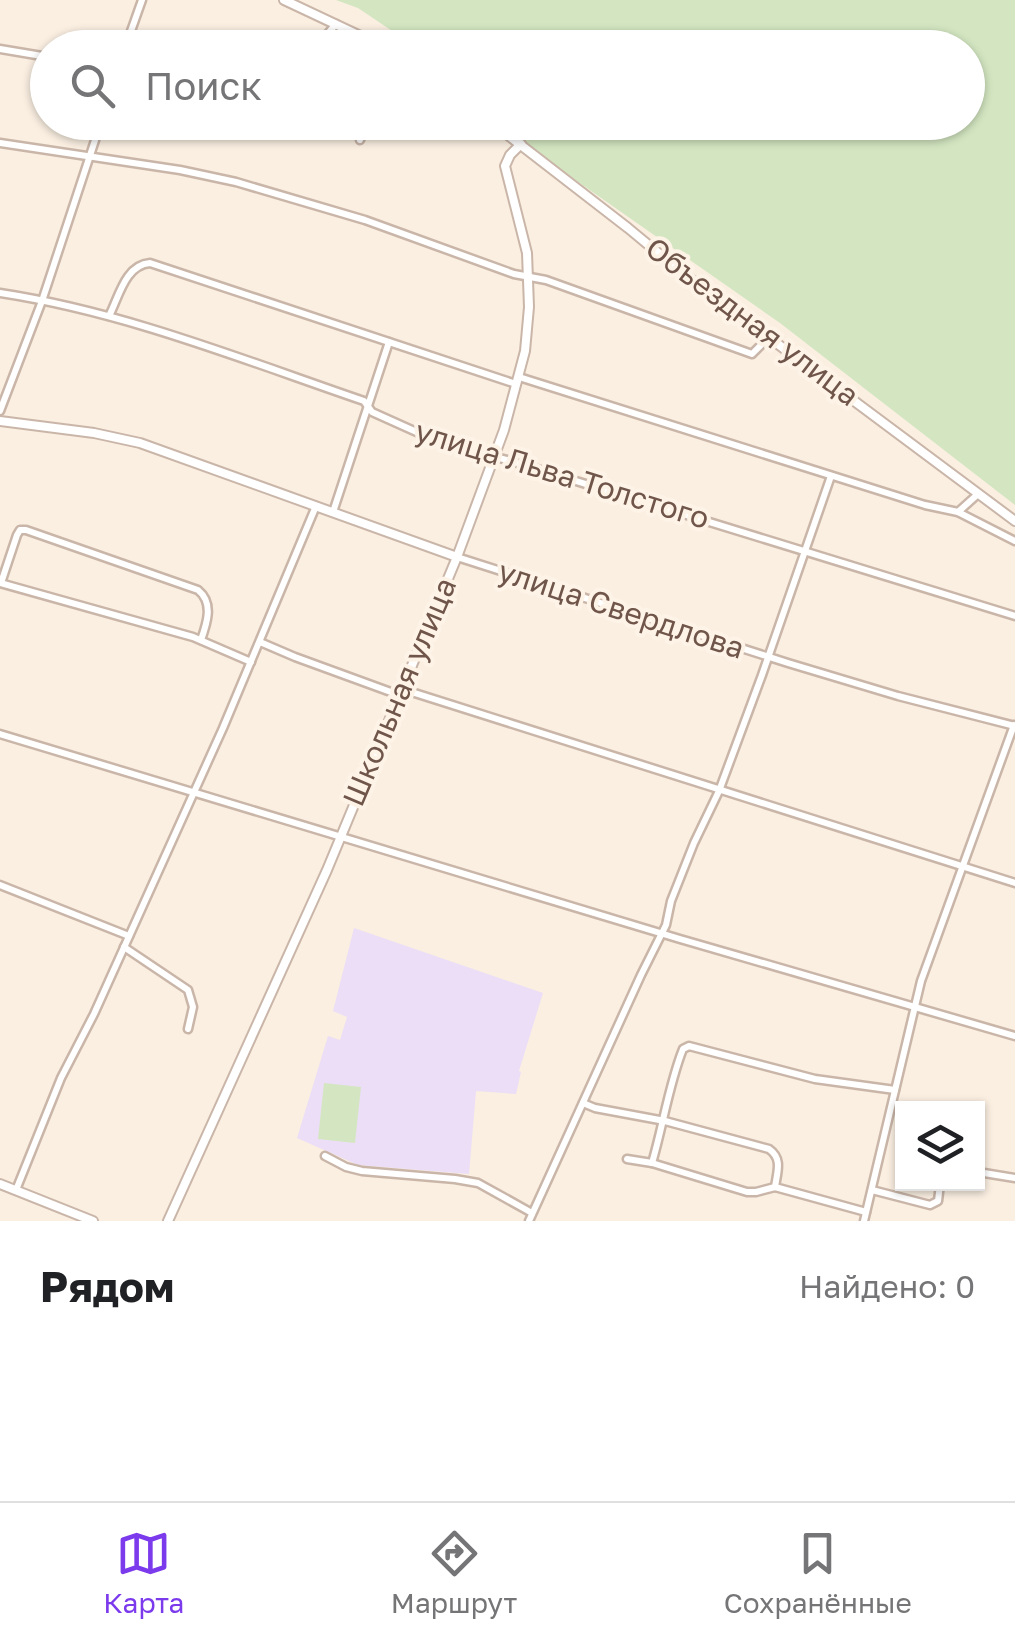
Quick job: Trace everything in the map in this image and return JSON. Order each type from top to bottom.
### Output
[{"type":"street","points":[[131,30],[142,0]]},
{"type":"street","points":[[284,0],[351,30]]},
{"type":"street","points":[[331,30],[337,23]]},
{"type":"street","points":[[0,49],[30,54]]},
{"type":"street","points":[[0,411],[42,301],[95,140]]},
{"type":"street","name":"Объездная улица","points":[[515,140],[680,271],[1015,521]]},
{"type":"street","points":[[0,143],[236,182],[365,220],[514,274],[546,280],[752,354],[770,336]]},
{"type":"street","name":"Школьная улица","points":[[168,1221],[340,836],[496,457],[525,350],[529,308],[524,238],[506,166],[520,144]]},
{"type":"street","points":[[109,316],[130,272],[142,263],[150,263],[389,342],[958,512],[1015,541]]},
{"type":"street","name":"улица Льва Толстого","points":[[0,293],[109,316],[364,401],[372,412],[442,443],[1015,616]]},
{"type":"street","points":[[333,512],[389,342]]},
{"type":"street","name":"улица Свердлова","points":[[0,421],[140,443],[457,557],[768,657],[1014,725]]},
{"type":"street","points":[[326,1156],[362,1171],[478,1183],[530,1217],[666,925],[671,901],[719,791],[831,476]]},
{"type":"street","points":[[958,512],[978,494]]},
{"type":"street","points":[[16,1190],[61,1078],[86,1032],[194,792],[316,506]]},
{"type":"street","points":[[202,640],[208,603],[198,590],[26,530],[16,535],[0,583],[202,640],[251,662]]},
{"type":"street","points":[[260,642],[400,692],[1015,883]]},
{"type":"street","points":[[627,1159],[747,1192],[775,1187],[865,1216],[914,1006],[1014,725]]},
{"type":"street","points":[[0,734],[1015,1036]]},
{"type":"street","points":[[0,885],[129,936]]},
{"type":"street","points":[[124,947],[188,990],[193,1008],[188,1029]]},
{"type":"street","points":[[652,1163],[678,1062],[683,1049],[689,1046],[814,1079],[895,1090]]},
{"type":"street","points":[[583,1103],[770,1149],[779,1162],[775,1187]]},
{"type":"street","points":[[985,1173],[1015,1178]]},
{"type":"street","points":[[0,1184],[93,1221]]},
{"type":"street","points":[[872,1190],[930,1206],[938,1200],[939,1191]]},
{"type":"shaded area","points":[[354,928],[543,993],[519,1071],[516,1094],[476,1091],[469,1174],[358,1165],[297,1138],[328,1036],[340,1040],[347,1017],[333,1011]]},
{"type":"green space","points":[[336,0],[1015,0],[1015,505],[780,323],[518,140],[985,140],[985,30],[391,30],[358,8]]},
{"type":"green space","points":[[324,1083],[361,1087],[355,1143],[318,1139]]}]
